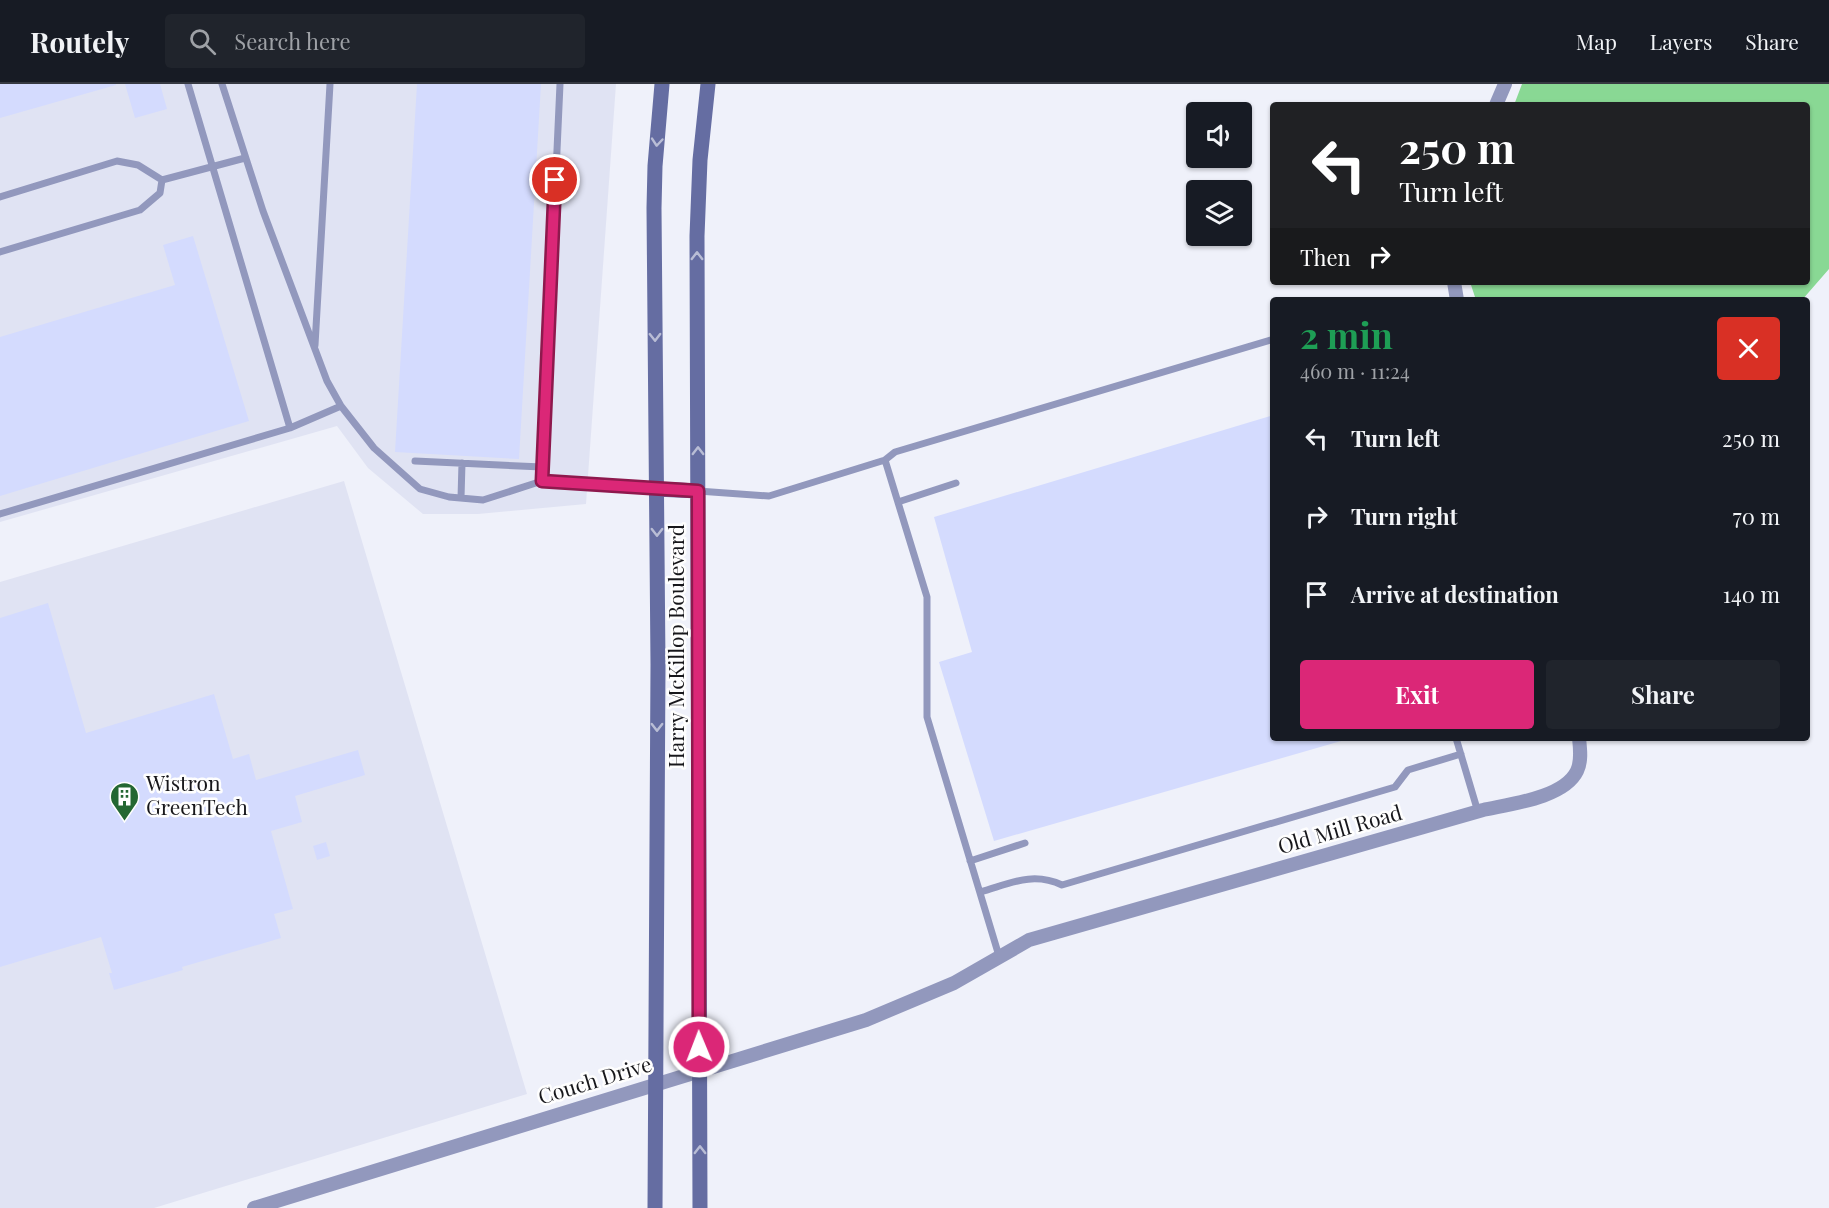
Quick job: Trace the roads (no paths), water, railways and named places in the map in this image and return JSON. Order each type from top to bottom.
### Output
[{"type":"main road","name":"Harry McKillop Boulevard","points":[[655,1208],[658,664],[654,208],[662,84]]},
{"type":"main road","name":"Harry McKillop Boulevard","points":[[700,1208],[697,236],[701,149],[708,84]]},
{"type":"main road","points":[[656,489],[698,491]]},
{"type":"street","points":[[1497,102],[1505,84]]},
{"type":"street","name":"Old Mill Road","points":[[1076,926],[1559,790],[1577,771],[1580,755],[1579,741]]},
{"type":"street","name":"Couch Drive","points":[[254,1208],[890,1012],[954,983],[1029,940],[1076,926]]},
{"type":"lane","points":[[188,84],[290,428]]},
{"type":"lane","points":[[222,84],[262,211],[327,381],[341,406],[374,448],[420,489],[449,497],[483,500],[542,481],[656,489]]},
{"type":"lane","points":[[315,350],[330,84]]},
{"type":"lane","points":[[542,481],[560,84]]},
{"type":"lane","points":[[0,197],[117,161],[138,165],[162,180],[246,158]]},
{"type":"lane","points":[[0,252],[140,210],[160,193],[162,180]]},
{"type":"lane","points":[[698,491],[769,496],[885,460],[895,452],[1270,340]]},
{"type":"lane","points":[[0,514],[290,428],[341,406]]},
{"type":"lane","points":[[885,460],[927,597],[927,717],[999,956]]},
{"type":"lane","points":[[415,461],[542,467]]},
{"type":"lane","points":[[461,498],[462,463]]},
{"type":"lane","points":[[898,502],[956,483]]},
{"type":"lane","points":[[1457,741],[1478,812]]},
{"type":"lane","points":[[980,892],[1032,877],[1050,879],[1062,885],[1395,787],[1407,770],[1461,754]]},
{"type":"lane","points":[[970,861],[1025,843]]},
{"type":"place","name":"Wistron GreenTech","points":[[125,822]]}]
